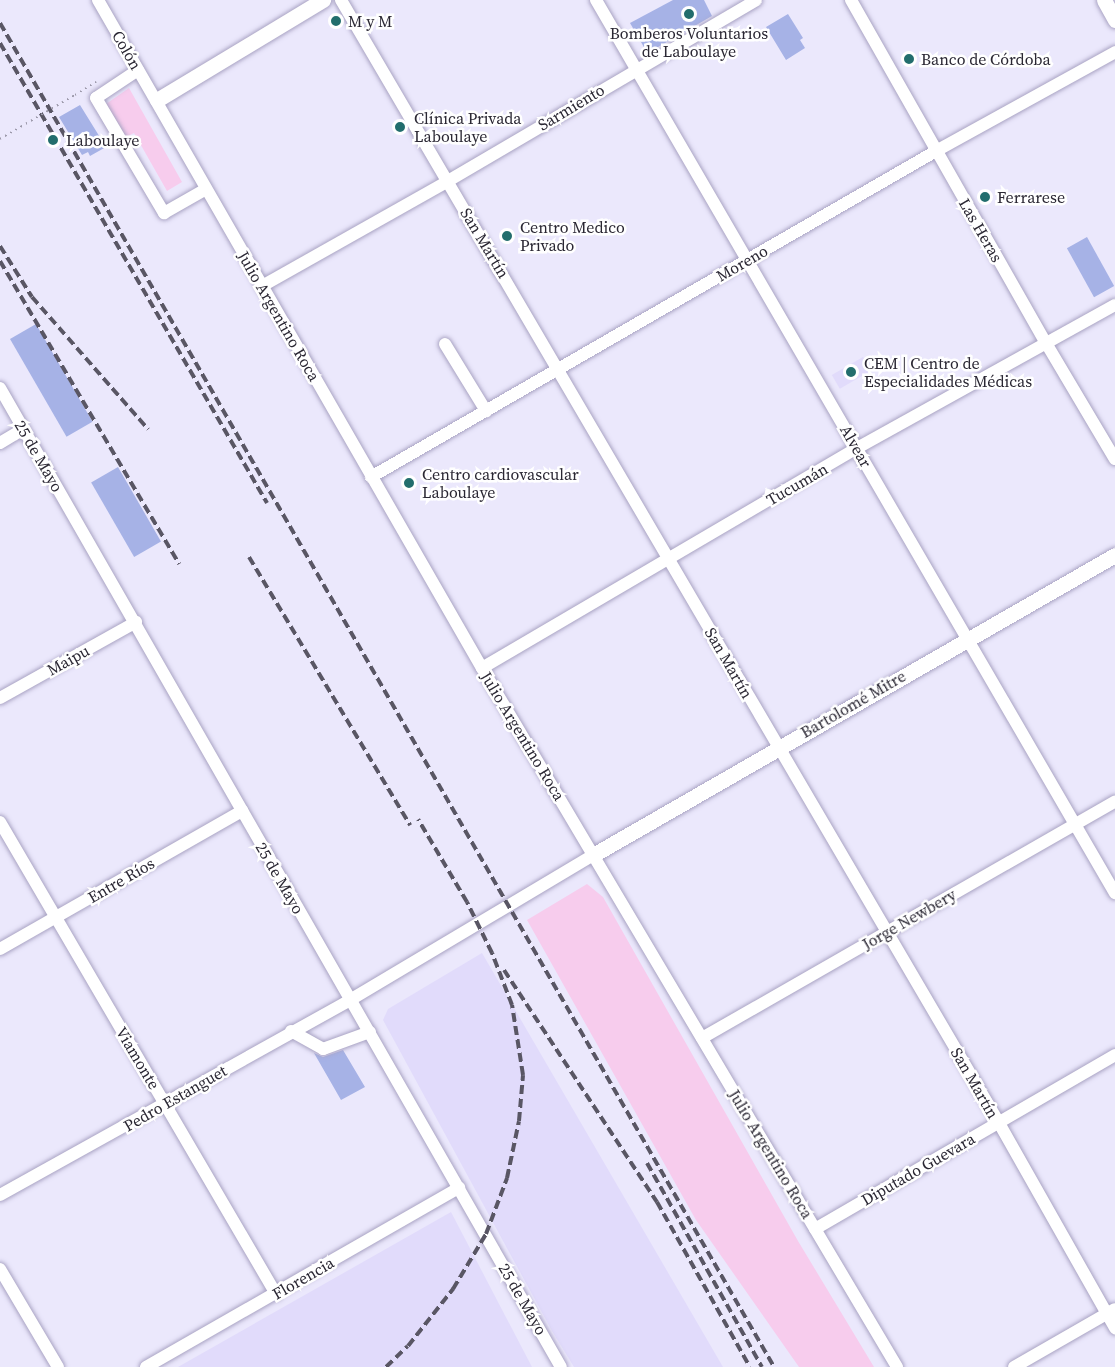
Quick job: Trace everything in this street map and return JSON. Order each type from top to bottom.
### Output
[{"type":"main road","points":[[157,100],[323,0]]},
{"type":"main road","points":[[1104,0],[1115,20]]},
{"type":"main road","name":"Bartolomé Mitre","points":[[593,855],[1115,555]]},
{"type":"street","name":"Colón","points":[[98,0],[157,100]]},
{"type":"street","name":"San Martín","points":[[341,0],[559,368],[777,748],[1111,1311],[1115,1328]]},
{"type":"street","name":"Alvear","points":[[596,0],[969,638],[1115,893]]},
{"type":"street","name":"Sarmiento","points":[[262,286],[448,181],[756,0]]},
{"type":"street","name":"Las Heras","points":[[851,0],[1046,344],[1115,459]]},
{"type":"street","name":"Moreno","points":[[371,477],[936,151],[1115,52]]},
{"type":"street","points":[[138,70],[96,98],[164,213],[206,189]]},
{"type":"street","name":"Julio Argentino Roca","points":[[157,100],[482,668],[897,1367]]},
{"type":"street","name":"Tucumán","points":[[482,668],[857,448],[1115,304]]},
{"type":"street","points":[[445,344],[486,411]]},
{"type":"street","name":"25 de Mayo","points":[[0,388],[561,1367]]},
{"type":"street","points":[[0,443],[23,429]]},
{"type":"street","name":"Maipu","points":[[0,698],[136,622]]},
{"type":"street","name":"Jorge Newbery","points":[[702,1038],[1115,801]]},
{"type":"street","name":"Entre Ríos","points":[[0,949],[242,811]]},
{"type":"street","name":"Viamonte","points":[[0,822],[276,1294]]},
{"type":"street","name":"Pedro Estanguet","points":[[0,1195],[166,1105],[291,1031],[350,1000],[593,855]]},
{"type":"street","points":[[291,1031],[323,1049],[370,1032]]},
{"type":"street","name":"Diputado Guevara","points":[[815,1229],[1115,1055]]},
{"type":"street","name":"Florencia","points":[[146,1367],[459,1188]]},
{"type":"street","points":[[0,1269],[58,1367]]},
{"type":"street","points":[[1014,1367],[1111,1311]]},
{"type":"path","points":[[0,139],[75,94]]},
{"type":"shaded area","points":[[129,88],[182,182],[167,191],[134,133],[126,137],[106,104]]},
{"type":"shaded area","name":"CEM | Centro de Especialidades Médicas","points":[[863,357],[871,371],[840,389],[832,375]]},
{"type":"shaded area","points":[[587,884],[603,897],[798,1241],[874,1367],[799,1367],[696,1220],[527,920]]},
{"type":"shaded area","points":[[482,953],[723,1367],[574,1367],[552,1331],[383,1020],[388,1009]]},
{"type":"shaded area","points":[[451,1212],[532,1367],[178,1367]]},
{"type":"building","points":[[673,0],[704,0],[712,16],[653,50],[645,49],[630,23]]},
{"type":"building","points":[[788,14],[803,38],[800,40],[805,48],[786,60],[766,27]]},
{"type":"building","points":[[80,105],[106,147],[90,156],[88,152],[82,155],[59,117]]},
{"type":"building","points":[[1087,237],[1114,286],[1094,297],[1067,248]]},
{"type":"building","points":[[36,324],[92,422],[67,437],[10,339]]},
{"type":"building","points":[[118,467],[161,541],[134,557],[91,482]]},
{"type":"building","points":[[343,1050],[365,1087],[341,1100],[314,1053],[323,1057]]},
{"type":"railway","points":[[0,23],[774,1367]]},
{"type":"railway","points":[[0,43],[267,503]]},
{"type":"railway","points":[[0,246],[32,297],[148,429]]},
{"type":"railway","points":[[0,261],[179,564]]},
{"type":"railway","points":[[249,557],[410,825]]},
{"type":"railway","points":[[386,1367],[408,1346],[453,1289],[486,1234],[507,1178],[519,1121],[523,1075],[512,1005],[492,953],[467,902],[418,819]]},
{"type":"railway","points":[[504,970],[657,1202],[750,1367]]},
{"type":"railway","points":[[647,1163],[762,1367]]},
{"type":"place","name":"Bomberos Voluntarios de Laboulaye","points":[[689,14]]},
{"type":"place","name":"M y M","points":[[336,21]]},
{"type":"place","name":"Banco de Córdoba","points":[[909,59]]},
{"type":"place","name":"Clínica Privada Laboulaye","points":[[400,127]]},
{"type":"place","name":"Laboulaye","points":[[53,140]]},
{"type":"place","name":"Ferrarese","points":[[985,197]]},
{"type":"place","name":"Centro Medico Privado","points":[[507,236]]},
{"type":"place","name":"CEM | Centro de Especialidades Médicas","points":[[851,372]]},
{"type":"place","name":"Centro cardiovascular Laboulaye","points":[[409,483]]}]
